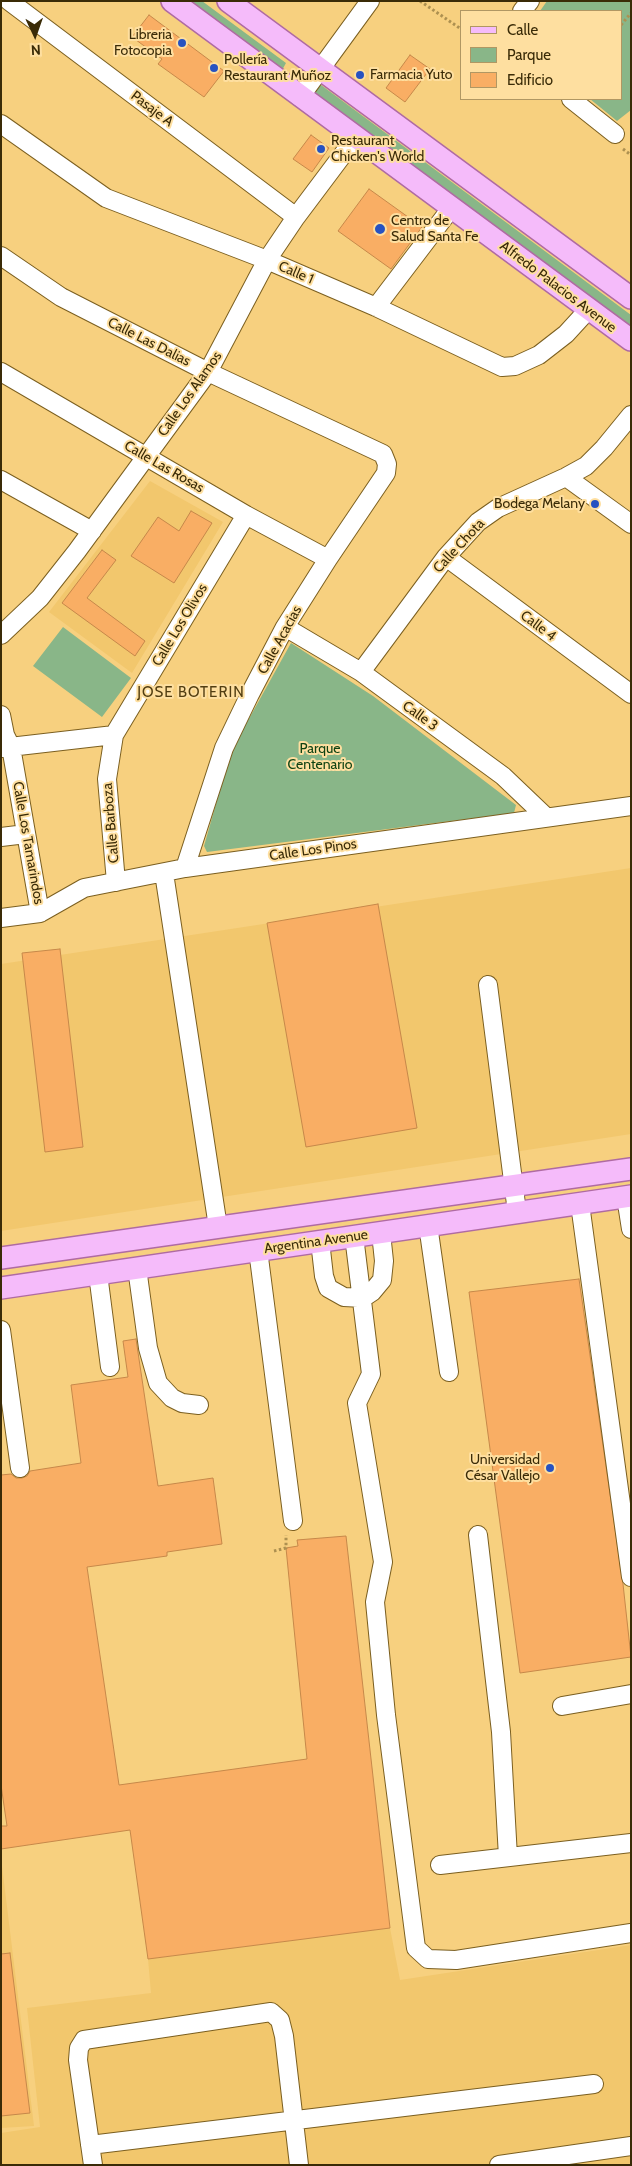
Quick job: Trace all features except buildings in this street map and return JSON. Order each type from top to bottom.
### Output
[{"type":"main road","name":"Alfredo Palacios Avenue","points":[[172,1],[631,340]]},
{"type":"main road","points":[[228,1],[631,298]]},
{"type":"main road","name":"Argentina Avenue","points":[[1,1258],[631,1169]]},
{"type":"main road","points":[[600,1173],[604,1200]]},
{"type":"main road","name":"Argentina Avenue","points":[[1,1288],[628,1196]]},
{"type":"street","name":"Pasaje A","points":[[9,1],[296,217]]},
{"type":"street","points":[[300,97],[370,1]]},
{"type":"street","points":[[572,100],[615,134]]},
{"type":"street","name":"Calle 1","points":[[1,124],[106,198],[267,260],[376,307],[502,367],[515,366],[538,355],[566,334],[588,310]]},
{"type":"street","name":"Calle Los Alamos","points":[[1,635],[40,598],[92,531],[208,372],[267,260],[296,217],[356,137]]},
{"type":"street","points":[[376,307],[452,207]]},
{"type":"street","name":"Calle Las Dalias","points":[[1,256],[61,297],[208,372],[383,454]]},
{"type":"street","name":"Calle Las Rosas","points":[[1,372],[246,515],[328,559]]},
{"type":"street","name":"Calle Chota","points":[[362,672],[446,557],[478,522],[498,508],[586,466],[604,448],[631,415]]},
{"type":"street","name":"Calle Acacias","points":[[185,868],[224,748],[285,627],[386,473],[387,464],[383,454]]},
{"type":"street","points":[[566,477],[631,524]]},
{"type":"street","points":[[5,488],[92,531]]},
{"type":"street","name":"Calle Los Olivos","points":[[114,735],[246,515]]},
{"type":"street","name":"Calle 4","points":[[446,557],[631,694]]},
{"type":"street","name":"Calle 3","points":[[285,627],[362,672],[503,776],[546,817]]},
{"type":"street","name":"Calle Los Tamarindos","points":[[1,715],[6,748],[26,834],[40,913]]},
{"type":"street","points":[[6,748],[114,735]]},
{"type":"street","name":"Calle Barboza","points":[[114,735],[107,779],[116,882]]},
{"type":"street","name":"Calle Los Pinos","points":[[1,918],[40,913],[84,888],[185,868],[631,806]]},
{"type":"street","points":[[1,837],[26,834]]},
{"type":"street","points":[[164,873],[218,1228]]},
{"type":"street","points":[[488,985],[517,1212]]},
{"type":"street","points":[[628,1196],[631,1229]]},
{"type":"street","points":[[580,1204],[631,1577]]},
{"type":"street","points":[[428,1225],[449,1372]]},
{"type":"street","points":[[320,1241],[324,1276],[328,1288],[344,1297],[363,1298],[372,1292],[382,1280],[384,1261],[381,1232]]},
{"type":"street","points":[[354,1236],[371,1374],[357,1402],[383,1562],[375,1602],[386,1715],[416,1948],[428,1960],[456,1960],[631,1934]]},
{"type":"street","points":[[258,1250],[293,1521]]},
{"type":"street","points":[[137,1268],[148,1348],[158,1384],[172,1398],[182,1403],[198,1405]]},
{"type":"street","points":[[98,1274],[110,1367]]},
{"type":"street","points":[[1,1330],[20,1468]]},
{"type":"street","points":[[478,1535],[501,1732],[508,1857]]},
{"type":"street","points":[[562,1706],[631,1694]]},
{"type":"street","points":[[440,1865],[631,1843]]},
{"type":"street","points":[[94,2165],[78,2060],[79,2048],[84,2040],[271,2012],[280,2020],[295,2119],[299,2165]]},
{"type":"street","points":[[90,2144],[594,2084]]},
{"type":"street","points":[[499,2165],[631,2146]]},
{"type":"path","points":[[420,1],[460,28]]},
{"type":"path","points":[[622,24],[631,13]]},
{"type":"shaded area","points":[[150,481],[223,522],[132,673],[49,612]]},
{"type":"shaded area","points":[[631,868],[631,1134],[1,1231],[1,964]]},
{"type":"shaded area","points":[[1,1858],[34,2126],[1,2128]]},
{"type":"shaded area","points":[[390,1928],[400,1980],[631,1945],[631,2165],[1,2165],[1,2133],[40,2127],[27,2008],[151,1993],[148,1959]]},
{"type":"green space","points":[[178,1],[202,1],[286,63],[280,74]]},
{"type":"green space","points":[[547,1],[631,1],[631,110],[617,121],[591,100],[622,100],[622,10],[541,10]]},
{"type":"green space","points":[[321,85],[631,315],[631,333],[311,96]]},
{"type":"green space","points":[[63,627],[131,678],[102,717],[33,666]]},
{"type":"green space","name":"Parque Centenario","points":[[291,643],[373,696],[516,805],[514,813],[207,852],[204,846],[231,751]]},
{"type":"place","name":"Libreria Fotocopia","points":[[182,43]]},
{"type":"place","name":"Pollería Restaurant Muñoz","points":[[214,68]]},
{"type":"place","name":"Farmacia Yuto","points":[[360,75]]},
{"type":"place","name":"Restaurant Chicken's World","points":[[321,149]]},
{"type":"place","name":"Centro de Salud Santa Fe","points":[[380,229]]},
{"type":"place","name":"Bodega Melany","points":[[595,504]]},
{"type":"place","name":"Universidad César Vallejo","points":[[550,1468]]},
{"type":"district","name":"JOSE BOTERIN","points":[[191,693]]}]
